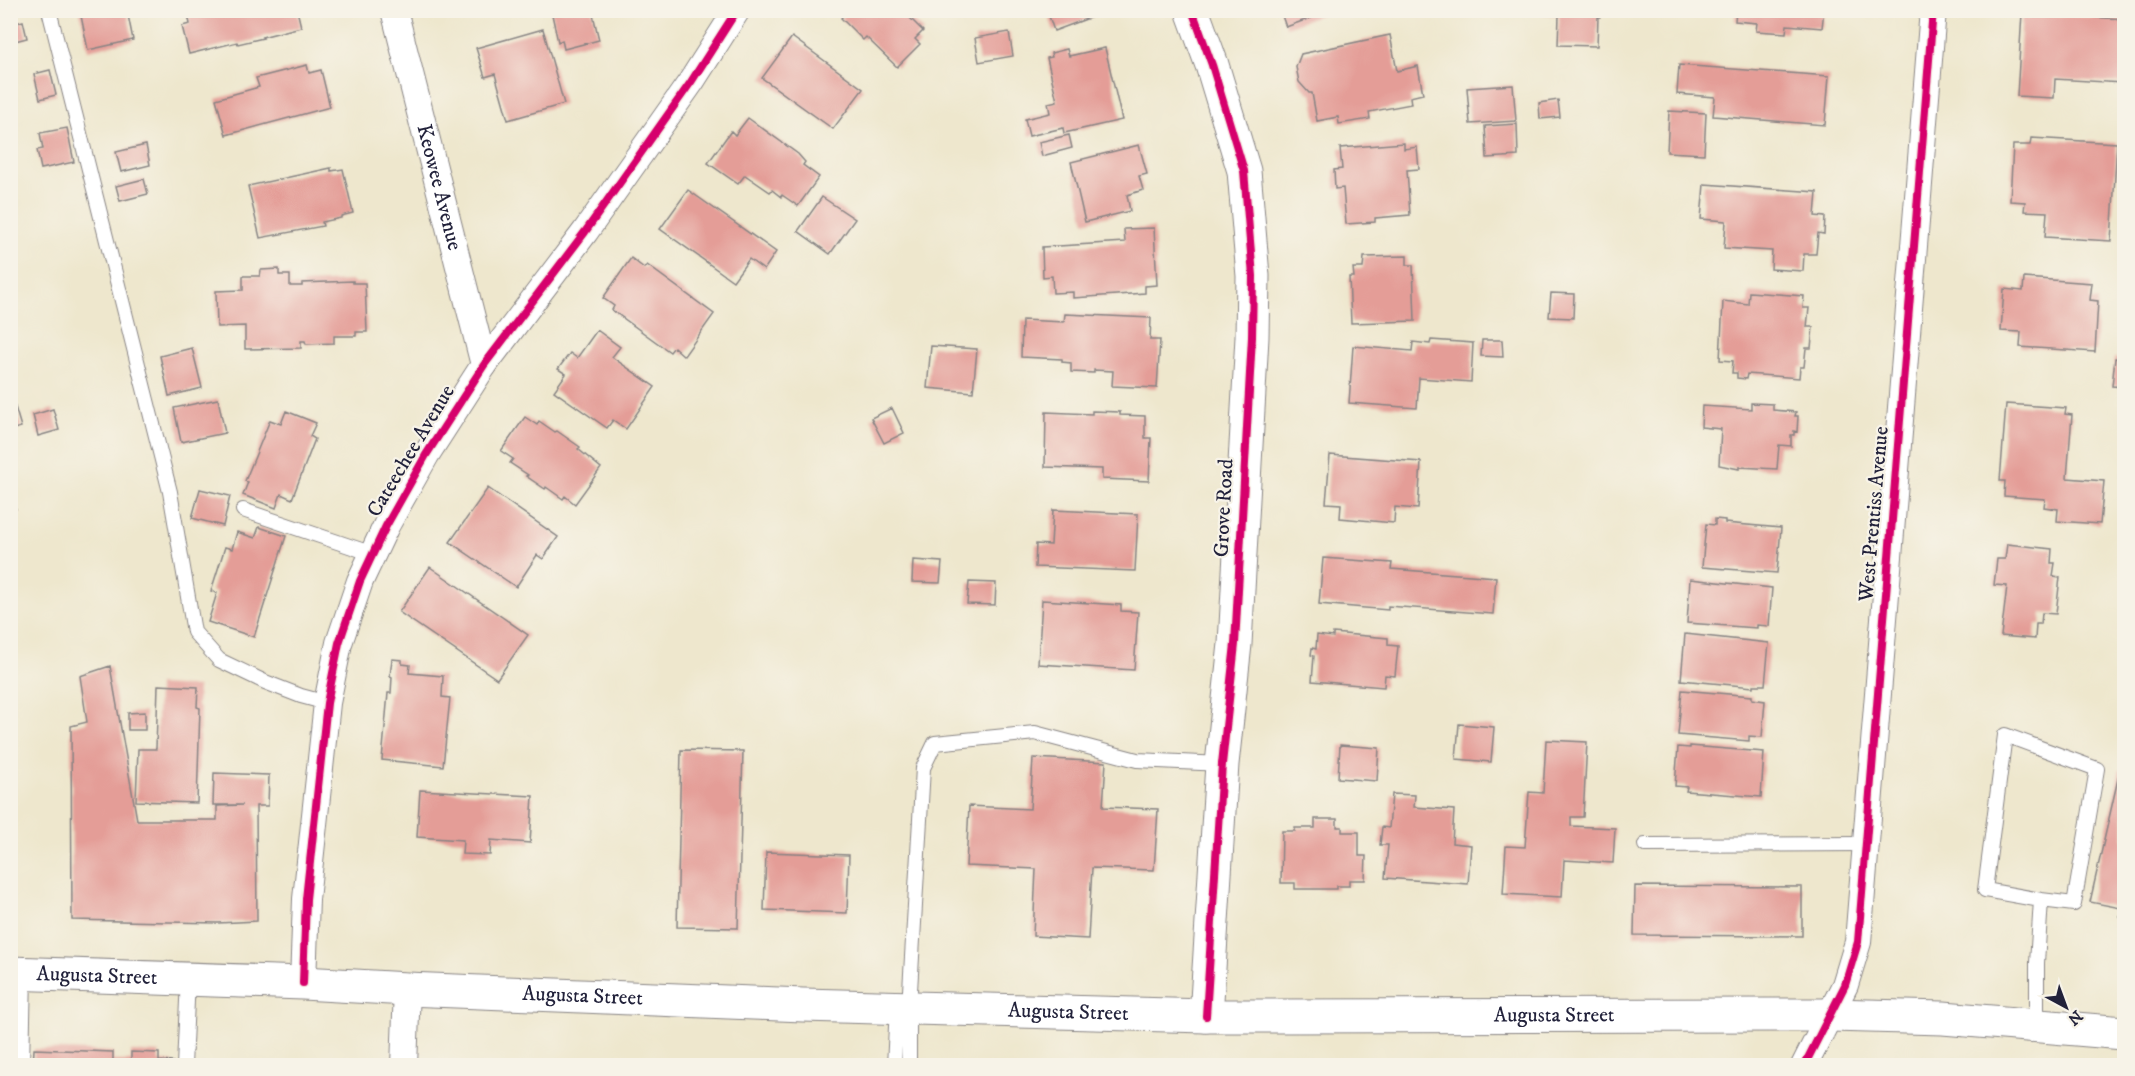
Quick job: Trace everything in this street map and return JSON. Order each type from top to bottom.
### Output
[{"type":"main road","name":"Grove Road","points":[[1192,10],[1212,65],[1244,171],[1252,276],[1252,337],[1236,632],[1222,764],[1206,1016]]},
{"type":"main road","name":"Augusta Street","points":[[17,973],[903,1008],[1206,1016],[1831,1015],[1943,1018],[2124,1033]]},
{"type":"street","name":"Keowee Avenue","points":[[394,10],[484,365]]},
{"type":"street","name":"Cateechee Avenue","points":[[303,983],[306,899],[327,703],[339,643],[360,580],[386,526],[426,455],[484,365],[585,232],[691,82],[737,10]]},
{"type":"street","name":"West Prentiss Avenue","points":[[1804,1065],[1845,985],[1858,942],[1933,10]]},
{"type":"street","points":[[404,1065],[407,989]]},
{"type":"lane","points":[[49,10],[170,492],[194,632],[219,660],[265,682],[327,703]]},
{"type":"lane","points":[[243,510],[373,554]]},
{"type":"lane","points":[[894,1065],[903,1008],[923,768],[935,743],[1035,733],[1137,760],[1222,764]]},
{"type":"lane","points":[[2005,735],[2097,769],[2074,904],[2041,900],[1986,890],[2005,735]]},
{"type":"lane","points":[[1645,845],[1866,844]]},
{"type":"lane","points":[[2037,1025],[2037,963],[2041,900]]},
{"type":"lane","points":[[17,973],[22,1065]]},
{"type":"lane","points":[[184,1065],[188,979]]},
{"type":"lane","points":[[903,1008],[909,1065]]},
{"type":"building","points":[[127,10],[133,40],[88,50],[80,11]]},
{"type":"building","points":[[187,10],[297,10],[301,27],[189,54],[182,26],[190,24]]},
{"type":"building","points":[[551,10],[592,10],[599,40],[564,49],[562,40],[558,42]]},
{"type":"building","points":[[848,10],[902,10],[923,31],[915,39],[920,44],[897,67],[866,37],[863,40],[841,18]]},
{"type":"building","points":[[1047,10],[1095,10],[1097,15],[1054,31]]},
{"type":"building","points":[[1280,10],[1330,10],[1330,11],[1286,27]]},
{"type":"building","points":[[1543,10],[1600,10],[1597,46],[1558,45],[1559,15],[1543,14]]},
{"type":"building","points":[[1736,10],[1824,10],[1822,28],[1787,25],[1786,33],[1756,31],[1757,23],[1735,21]]},
{"type":"building","points":[[2022,13],[2124,19],[2123,83],[2055,79],[2054,98],[2017,96]]},
{"type":"building","points":[[23,21],[27,38],[11,42],[10,25]]},
{"type":"building","points":[[543,29],[564,104],[508,120],[495,74],[485,77],[476,48]]},
{"type":"building","points":[[1009,32],[1013,56],[979,62],[975,38]]},
{"type":"building","points":[[1390,35],[1397,71],[1418,66],[1423,94],[1410,97],[1411,104],[1369,112],[1370,119],[1339,124],[1338,117],[1317,121],[1312,93],[1309,93],[1299,82],[1296,67],[1301,54]]},
{"type":"building","points":[[792,37],[863,89],[833,129],[762,78]]},
{"type":"building","points":[[1105,48],[1122,120],[1064,133],[1063,128],[1029,136],[1025,119],[1050,113],[1048,103],[1057,101],[1047,58],[1052,57],[1051,53],[1067,49],[1069,56]]},
{"type":"building","points":[[307,65],[309,73],[321,70],[330,107],[226,135],[216,99],[259,87],[256,78]]},
{"type":"building","points":[[1679,65],[1829,76],[1825,125],[1713,116],[1715,97],[1677,94]]},
{"type":"building","points":[[50,70],[56,95],[40,99],[34,74]]},
{"type":"building","points":[[1513,85],[1516,121],[1470,124],[1467,88]]},
{"type":"building","points":[[1558,100],[1560,117],[1540,119],[1539,103]]},
{"type":"building","points":[[1669,111],[1706,113],[1704,154],[1667,152]]},
{"type":"building","points":[[748,118],[798,154],[805,162],[803,165],[819,177],[798,206],[772,190],[770,192],[745,175],[738,184],[708,163],[731,131],[735,135]]},
{"type":"building","points":[[1517,124],[1518,156],[1487,158],[1485,126]]},
{"type":"building","points":[[67,128],[74,162],[41,169],[37,150],[43,149],[40,133]]},
{"type":"building","points":[[1069,135],[1072,148],[1042,156],[1039,142]]},
{"type":"building","points":[[2031,138],[2117,143],[2111,241],[2045,237],[2047,212],[2024,211],[2025,202],[2010,201],[2013,145],[2030,145]]},
{"type":"building","points":[[1404,143],[1404,149],[1417,147],[1419,169],[1407,170],[1410,215],[1375,218],[1375,222],[1346,224],[1343,188],[1335,189],[1334,170],[1342,169],[1340,148]]},
{"type":"building","points":[[146,145],[150,165],[121,172],[116,152]]},
{"type":"building","points":[[1139,145],[1147,174],[1139,176],[1143,190],[1127,195],[1130,211],[1085,222],[1071,162]]},
{"type":"building","points":[[331,168],[331,171],[343,169],[353,213],[322,222],[323,226],[260,238],[248,186]]},
{"type":"building","points":[[144,179],[148,194],[120,201],[116,186]]},
{"type":"building","points":[[1704,184],[1817,192],[1815,216],[1825,217],[1824,234],[1818,233],[1816,254],[1804,254],[1803,271],[1771,269],[1772,251],[1724,248],[1726,221],[1701,219]]},
{"type":"building","points":[[688,190],[776,252],[764,270],[749,259],[733,281],[660,229]]},
{"type":"building","points":[[822,197],[855,219],[830,254],[798,231]]},
{"type":"building","points":[[1154,228],[1157,285],[1145,286],[1145,293],[1073,298],[1073,292],[1053,293],[1052,276],[1043,277],[1042,247],[1125,242],[1124,229]]},
{"type":"building","points":[[1407,256],[1407,265],[1413,265],[1415,321],[1351,323],[1349,277],[1354,277],[1353,268],[1363,268],[1364,257]]},
{"type":"building","points":[[631,258],[644,268],[647,265],[714,314],[684,356],[674,347],[670,352],[612,310],[614,306],[603,298]]},
{"type":"building","points":[[279,269],[279,275],[290,275],[290,286],[302,286],[302,283],[353,281],[353,283],[365,283],[367,332],[356,332],[356,336],[334,336],[334,343],[306,344],[305,341],[301,341],[301,348],[245,349],[245,326],[217,327],[216,291],[243,290],[243,276],[260,276],[261,270]]},
{"type":"building","points":[[2024,278],[2092,283],[2090,300],[2098,301],[2095,352],[2020,347],[2021,332],[2001,331],[2004,289],[2023,291]]},
{"type":"building","points":[[1749,292],[1804,296],[1803,308],[1809,308],[1807,327],[1813,327],[1811,348],[1806,348],[1804,367],[1800,367],[1799,378],[1747,374],[1746,379],[1737,378],[1737,373],[1732,373],[1733,361],[1720,360],[1723,301],[1748,304]]},
{"type":"building","points":[[1551,293],[1574,294],[1573,318],[1549,317]]},
{"type":"building","points":[[1065,314],[1151,318],[1150,340],[1160,340],[1157,388],[1112,386],[1113,371],[1071,372],[1071,363],[1062,362],[1062,359],[1021,357],[1022,320],[1064,322]]},
{"type":"building","points":[[597,330],[620,347],[612,357],[655,387],[626,429],[613,420],[607,428],[554,391],[566,374],[558,369],[570,353],[577,358]]},
{"type":"building","points":[[1431,340],[1473,343],[1471,382],[1419,378],[1417,408],[1349,403],[1353,346],[1412,351],[1413,342],[1430,344]]},
{"type":"building","points":[[1482,340],[1502,340],[1503,357],[1481,356]]},
{"type":"building","points":[[931,346],[977,349],[973,392],[927,388]]},
{"type":"building","points":[[192,348],[202,388],[169,396],[160,356]]},
{"type":"building","points":[[2115,358],[2124,359],[2124,387],[2112,386]]},
{"type":"building","points":[[10,390],[21,427],[10,430]]},
{"type":"building","points":[[218,399],[225,433],[181,442],[174,408]]},
{"type":"building","points":[[1751,403],[1773,404],[1773,410],[1796,412],[1795,416],[1798,416],[1797,432],[1794,431],[1794,435],[1791,435],[1791,446],[1779,445],[1777,469],[1739,467],[1739,469],[1719,465],[1721,429],[1701,427],[1702,406],[1751,409]]},
{"type":"building","points":[[2006,404],[2066,408],[2065,414],[2072,415],[2067,478],[2104,481],[2100,524],[2057,521],[2058,509],[2044,507],[2045,499],[2004,496],[2005,481],[2000,481]]},
{"type":"building","points":[[892,408],[904,433],[884,443],[871,418]]},
{"type":"building","points":[[53,409],[59,430],[38,436],[33,415]]},
{"type":"building","points":[[286,411],[316,423],[310,436],[315,439],[292,499],[281,494],[276,508],[243,495],[248,482],[245,481],[270,420],[281,424]]},
{"type":"building","points":[[1092,411],[1145,416],[1145,438],[1151,438],[1149,481],[1102,479],[1102,469],[1045,467],[1046,412],[1092,414]]},
{"type":"building","points":[[525,417],[537,425],[539,421],[555,432],[557,431],[580,447],[578,449],[601,468],[575,504],[565,496],[563,499],[526,476],[528,475],[510,463],[513,459],[501,451]]},
{"type":"building","points":[[1330,455],[1421,462],[1418,509],[1395,507],[1394,523],[1340,518],[1341,504],[1326,503]]},
{"type":"building","points":[[488,488],[558,537],[543,559],[537,555],[516,587],[450,542]]},
{"type":"building","points":[[200,489],[230,496],[223,526],[192,518]]},
{"type":"building","points":[[10,492],[16,509],[10,511]]},
{"type":"building","points":[[1053,510],[1138,514],[1135,571],[1035,567],[1036,544],[1051,545]]},
{"type":"building","points":[[1715,519],[1725,520],[1725,523],[1781,528],[1777,573],[1702,567],[1706,524],[1715,525]]},
{"type":"building","points":[[259,527],[286,536],[254,637],[208,622],[217,593],[211,591],[225,547],[232,549],[237,532],[255,538]]},
{"type":"building","points":[[2007,544],[2052,549],[2051,563],[2055,563],[2053,576],[2060,577],[2056,614],[2042,613],[2041,624],[2036,624],[2035,639],[2001,636],[2007,586],[1994,585],[1997,559],[2005,559]]},
{"type":"building","points":[[1323,558],[1392,563],[1391,569],[1496,577],[1493,614],[1388,606],[1388,610],[1319,604]]},
{"type":"building","points":[[913,560],[942,562],[940,583],[912,582]]},
{"type":"building","points":[[430,567],[528,635],[497,679],[399,612]]},
{"type":"building","points":[[1690,579],[1772,588],[1769,626],[1757,625],[1757,628],[1687,623]]},
{"type":"building","points":[[969,582],[996,583],[995,605],[967,604]]},
{"type":"building","points":[[1042,600],[1121,605],[1121,611],[1138,612],[1134,670],[1038,664]]},
{"type":"building","points":[[1333,633],[1388,638],[1388,645],[1398,646],[1395,676],[1385,675],[1384,687],[1312,681],[1314,656],[1311,655],[1312,648],[1316,649],[1317,635],[1333,637]]},
{"type":"building","points":[[1685,634],[1769,643],[1765,685],[1753,685],[1753,687],[1681,680]]},
{"type":"building","points":[[392,659],[402,660],[402,664],[410,665],[409,673],[443,676],[442,697],[450,698],[443,766],[382,760],[388,693],[391,693]]},
{"type":"building","points":[[110,666],[137,820],[217,820],[217,806],[243,805],[213,805],[214,773],[269,775],[268,806],[256,806],[257,921],[218,923],[72,920],[71,726],[87,722],[80,676]]},
{"type":"building","points":[[158,685],[198,687],[197,707],[200,708],[197,803],[136,801],[138,749],[156,749]]},
{"type":"building","points":[[1682,690],[1752,696],[1752,699],[1765,701],[1762,737],[1749,736],[1749,741],[1678,735]]},
{"type":"building","points":[[145,712],[145,730],[128,730],[128,713]]},
{"type":"building","points":[[1459,724],[1494,727],[1491,762],[1456,759]]},
{"type":"building","points":[[1546,740],[1587,742],[1583,817],[1571,817],[1571,826],[1615,828],[1613,863],[1564,860],[1562,897],[1503,894],[1506,846],[1525,847],[1529,792],[1543,793]]},
{"type":"building","points":[[1340,745],[1379,748],[1377,781],[1338,778]]},
{"type":"building","points":[[1690,746],[1764,752],[1761,797],[1686,791],[1687,787],[1675,786],[1678,747],[1690,748]]},
{"type":"building","points":[[681,750],[743,751],[738,928],[677,927]]},
{"type":"building","points":[[1033,758],[1106,762],[1103,807],[1158,809],[1154,870],[1092,868],[1088,939],[1033,936],[1036,869],[966,866],[969,806],[1030,809]]},
{"type":"building","points":[[2120,770],[2124,771],[2124,919],[2119,917],[2121,908],[2090,902]]},
{"type":"building","points":[[420,790],[533,796],[530,843],[491,840],[490,855],[462,854],[463,840],[417,837]]},
{"type":"building","points":[[1392,794],[1415,795],[1414,807],[1454,810],[1452,843],[1471,845],[1468,884],[1385,878],[1388,845],[1380,845],[1382,827],[1389,828]]},
{"type":"building","points":[[1315,819],[1337,819],[1337,827],[1342,827],[1342,832],[1359,832],[1359,856],[1366,856],[1365,880],[1349,880],[1349,886],[1337,886],[1337,889],[1295,889],[1295,883],[1281,883],[1282,831],[1295,831],[1295,828],[1315,828]]},
{"type":"building","points":[[766,852],[849,855],[847,913],[764,910]]},
{"type":"building","points":[[1635,886],[1802,887],[1802,936],[1634,935]]},
{"type":"building","points":[[34,1049],[113,1052],[113,1061],[131,1061],[131,1052],[159,1053],[159,1061],[173,1062],[173,1066],[33,1066]]},
{"type":"cycle path","points":[[303,983],[306,899],[327,703],[339,643],[360,581],[386,526],[426,455],[484,365],[585,232],[691,82],[737,10]]},
{"type":"cycle path","points":[[1192,10],[1212,65],[1244,171],[1253,276],[1252,337],[1235,644],[1222,764],[1206,1016]]},
{"type":"cycle path","points":[[1804,1066],[1845,985],[1858,942],[1933,10]]}]
